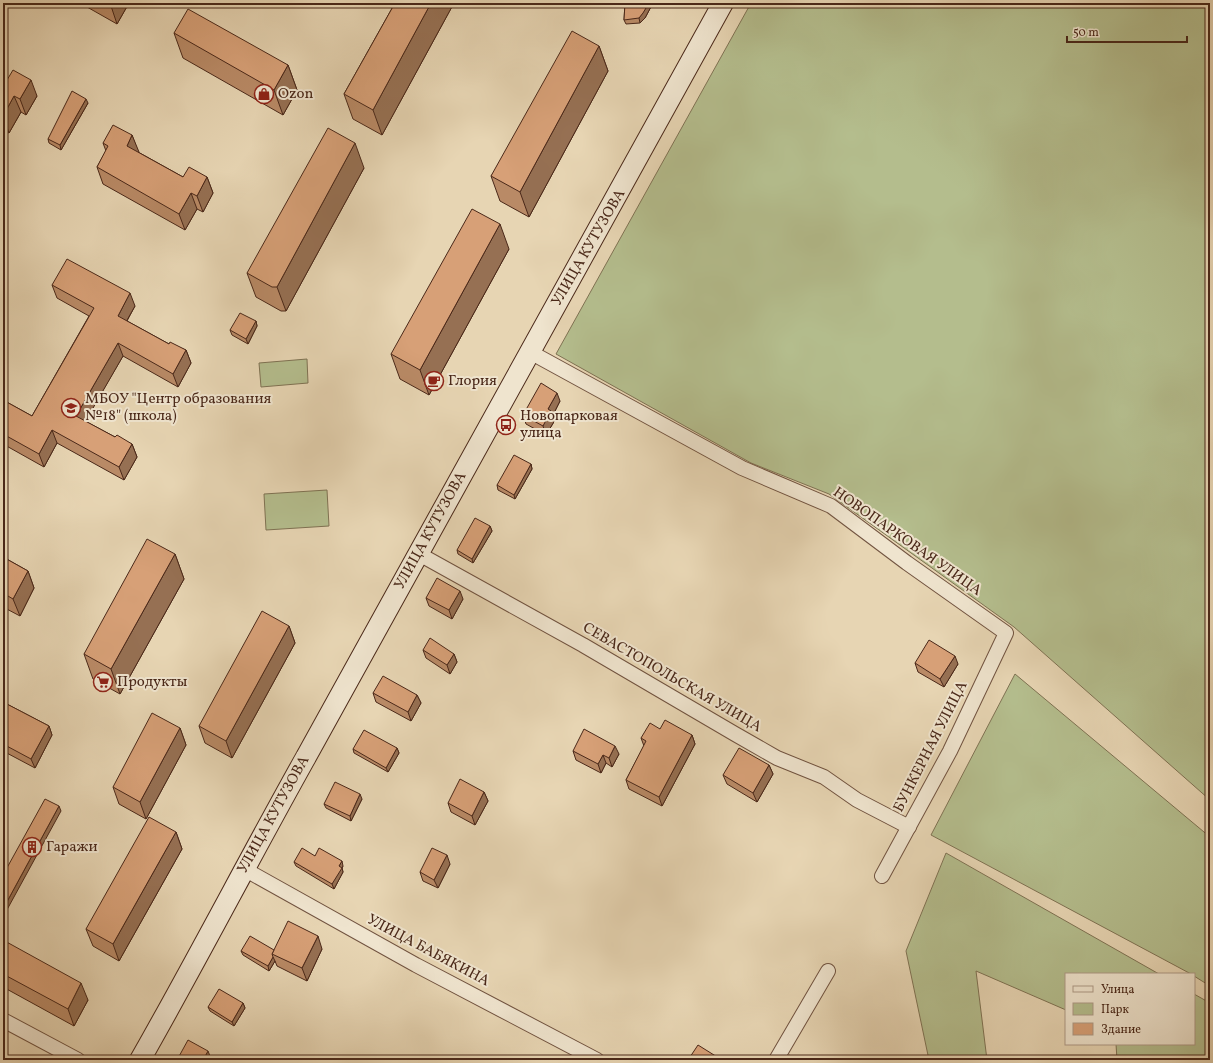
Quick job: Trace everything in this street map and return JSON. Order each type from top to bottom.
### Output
[{"type":"main road","name":"УЛИЦА КУТУЗОВА","points":[[140,1060],[530,352],[609,213],[723,3]]},
{"type":"street","name":"НОВОПАРКОВАЯ УЛИЦА","points":[[530,352],[742,468],[831,506],[907,563],[1006,633]]},
{"type":"street","name":"СЕВАСТОПОЛЬСКАЯ УЛИЦА","points":[[419,554],[569,637],[777,758],[824,778],[857,800],[909,827]]},
{"type":"street","name":"БУНКЕРНАЯ УЛИЦА","points":[[882,876],[950,751],[1006,633]]},
{"type":"street","name":"УЛИЦА БАБЯКИНА","points":[[244,869],[416,965],[597,1060]]},
{"type":"street","points":[[776,1060],[828,971]]},
{"type":"street","points":[[3,1020],[78,1060]]},
{"type":"green space","points":[[751,3],[1210,3],[1210,800],[1014,627],[829,494],[751,463],[556,354]]},
{"type":"green space","points":[[307,359],[308,383],[261,387],[259,363]]},
{"type":"green space","points":[[327,490],[329,526],[266,530],[264,494]]},
{"type":"green space","points":[[1015,674],[1210,837],[1210,986],[1195,977],[1195,973],[1189,973],[931,835]]},
{"type":"green space","points":[[946,853],[1157,973],[1065,973],[1065,1010],[976,971],[987,1060],[929,1060],[906,951]]},
{"type":"green space","points":[[1195,995],[1210,1003],[1210,1060],[1117,1060],[1116,1045],[1195,1045]]},
{"type":"building","points":[[395,3],[431,3],[373,110],[344,94]]},
{"type":"building","points":[[625,3],[649,3],[639,18],[624,20]]},
{"type":"building","points":[[188,9],[288,65],[274,90],[174,33]]},
{"type":"building","points":[[572,31],[599,46],[520,192],[491,176]]},
{"type":"building","points":[[13,70],[31,80],[20,99],[14,96],[3,116],[3,78],[7,80]]},
{"type":"building","points":[[72,91],[86,99],[60,145],[48,139]]},
{"type":"building","points":[[113,125],[132,135],[127,146],[183,177],[189,167],[207,177],[197,196],[191,193],[179,214],[97,167],[108,146],[103,143]]},
{"type":"building","points":[[328,128],[355,143],[277,287],[272,287],[247,273]]},
{"type":"building","points":[[472,209],[500,224],[420,370],[391,354]]},
{"type":"building","points":[[67,259],[130,293],[118,316],[169,344],[170,342],[186,350],[173,374],[118,343],[76,416],[115,437],[117,435],[132,444],[119,467],[52,430],[39,454],[3,434],[3,400],[32,416],[94,308],[52,285]]},
{"type":"building","points":[[240,313],[256,321],[246,339],[230,330]]},
{"type":"building","points":[[541,383],[557,393],[548,409],[551,411],[543,426],[523,415]]},
{"type":"building","points":[[514,455],[531,464],[514,495],[497,485]]},
{"type":"building","points":[[475,518],[490,526],[472,559],[457,550]]},
{"type":"building","points":[[147,539],[175,554],[111,669],[84,654]]},
{"type":"building","points":[[3,557],[28,571],[13,599],[3,593]]},
{"type":"building","points":[[437,578],[460,591],[449,610],[426,598]]},
{"type":"building","points":[[262,611],[289,626],[226,741],[199,726]]},
{"type":"building","points":[[430,638],[454,654],[447,665],[423,650]]},
{"type":"building","points":[[929,640],[955,656],[940,679],[915,663]]},
{"type":"building","points":[[383,676],[417,695],[408,712],[373,693]]},
{"type":"building","points":[[3,702],[49,726],[31,759],[3,744]]},
{"type":"building","points":[[152,713],[180,728],[140,802],[113,787]]},
{"type":"building","points":[[665,720],[692,735],[659,797],[626,780],[646,741],[641,738],[650,723],[660,729]]},
{"type":"building","points":[[584,729],[615,746],[609,758],[603,755],[598,764],[573,751]]},
{"type":"building","points":[[364,730],[397,748],[386,768],[353,749]]},
{"type":"building","points":[[739,748],[769,765],[753,793],[723,775]]},
{"type":"building","points":[[460,779],[484,792],[472,816],[448,803]]},
{"type":"building","points":[[335,782],[360,794],[350,816],[324,804]]},
{"type":"building","name":"Гаражи","points":[[45,799],[59,806],[3,909],[3,875]]},
{"type":"building","points":[[149,817],[176,832],[113,944],[86,929]]},
{"type":"building","points":[[302,848],[315,856],[319,848],[342,861],[339,866],[342,868],[332,884],[294,862]]},
{"type":"building","points":[[432,848],[447,855],[434,880],[420,872]]},
{"type":"building","points":[[288,921],[318,936],[302,968],[272,954]]},
{"type":"building","points":[[250,936],[274,950],[272,954],[273,957],[268,966],[241,951]]},
{"type":"building","points":[[3,940],[81,983],[68,1009],[3,974]]},
{"type":"building","points":[[219,989],[243,1003],[232,1022],[208,1007]]},
{"type":"building","points":[[188,1040],[208,1051],[203,1060],[177,1060]]},
{"type":"building","points":[[698,1045],[722,1060],[688,1060]]},
{"type":"building","points":[[789,1055],[798,1060],[786,1060]]},
{"type":"place","name":"Ozon","points":[[264,94]]},
{"type":"place","name":"Глория","points":[[434,381]]},
{"type":"place","name":"МБОУ \"Центр образования №18\" (школа)","points":[[71,408]]},
{"type":"place","name":"Новопарковая улица","points":[[506,425]]},
{"type":"place","name":"Продукты","points":[[103,682]]},
{"type":"place","name":"Гаражи","points":[[32,847]]}]
